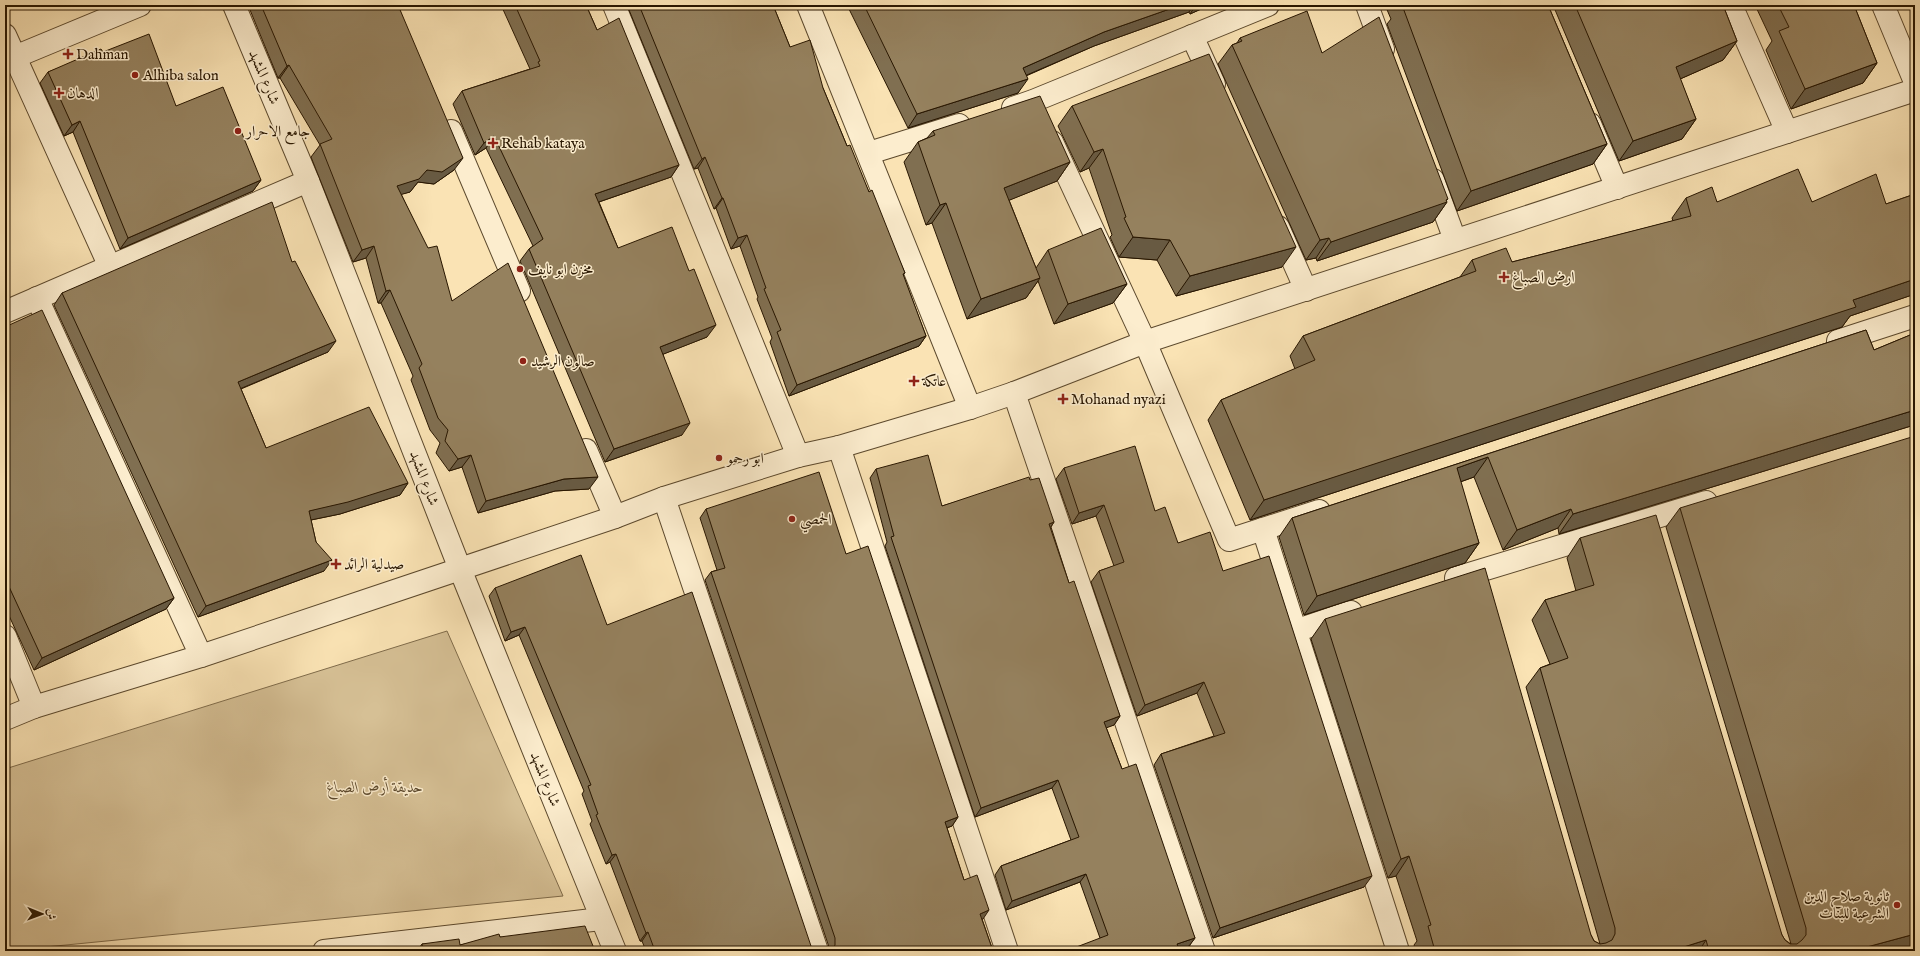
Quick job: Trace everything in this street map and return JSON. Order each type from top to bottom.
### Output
[{"type":"street","points":[[10,59],[140,5]]},
{"type":"street","name":"شارع المشهد","points":[[234,5],[308,181],[460,569],[615,951]]},
{"type":"street","points":[[614,5],[798,456]]},
{"type":"street","points":[[808,5],[869,153],[970,408]]},
{"type":"street","points":[[869,153],[1033,101],[1268,5]]},
{"type":"street","points":[[1367,5],[1392,71]]},
{"type":"street","points":[[1731,5],[1787,132]]},
{"type":"street","points":[[1883,5],[1910,56],[1915,82]]},
{"type":"street","points":[[5,35],[10,59],[110,267]]},
{"type":"street","points":[[1192,36],[1221,101]]},
{"type":"street","points":[[5,719],[34,707],[201,656],[615,517],[664,498],[798,456],[839,447],[970,408],[1014,393],[1145,342],[1915,90]]},
{"type":"street","points":[[1033,101],[1145,342],[1229,540],[1339,504]]},
{"type":"street","points":[[1583,107],[1617,188]]},
{"type":"street","points":[[444,115],[528,312]]},
{"type":"street","points":[[1425,160],[1455,240]]},
{"type":"street","points":[[5,312],[308,181]]},
{"type":"street","points":[[1270,210],[1306,290]]},
{"type":"street","points":[[38,298],[201,656]]},
{"type":"street","points":[[1816,348],[1915,316]]},
{"type":"street","points":[[1014,393],[1204,951]]},
{"type":"street","points":[[578,429],[615,517]]},
{"type":"street","points":[[839,447],[1007,951]]},
{"type":"street","points":[[1436,585],[1726,495]]},
{"type":"street","points":[[664,498],[817,951]]},
{"type":"street","points":[[1651,518],[1658,541]]},
{"type":"street","points":[[1263,529],[1398,951]]},
{"type":"street","points":[[1480,571],[1486,594]]},
{"type":"street","points":[[1295,630],[1369,607]]},
{"type":"street","points":[[5,636],[34,707]]},
{"type":"street","points":[[324,951],[601,919]]},
{"type":"green space","name":"حديقة أرض الصباغ","points":[[447,631],[563,896],[5,951],[5,769]]},
{"type":"building","points":[[261,5],[398,5],[463,158],[442,172],[427,170],[419,179],[397,186],[428,248],[437,246],[452,301],[508,263],[598,477],[564,479],[486,501],[471,455],[458,459],[445,441],[448,430],[438,418],[419,368],[422,364],[390,290],[386,291],[374,246],[362,250],[320,144],[332,139],[289,65],[287,66]]},
{"type":"building","points":[[515,5],[586,5],[597,30],[619,18],[679,165],[595,194],[618,248],[672,227],[689,271],[694,269],[716,325],[660,347],[690,423],[614,449],[529,249],[543,239],[494,136],[484,143],[462,91],[540,66],[538,62],[540,61]]},
{"type":"building","points":[[639,5],[773,5],[790,47],[810,40],[823,88],[847,146],[850,145],[869,192],[872,190],[905,273],[903,274],[926,336],[797,385],[777,332],[781,330],[764,289],[766,288],[747,235],[738,238],[723,198],[705,157],[702,159]]},
{"type":"building","points":[[864,5],[1181,5],[1104,32],[1023,68],[1028,79],[917,114]]},
{"type":"building","points":[[1402,5],[1548,5],[1607,144],[1471,191]]},
{"type":"building","points":[[1575,5],[1723,5],[1737,41],[1676,67],[1696,119],[1633,141]]},
{"type":"building","points":[[1778,5],[1854,5],[1877,63],[1805,89],[1779,31],[1789,27]]},
{"type":"building","points":[[1307,11],[1322,53],[1379,17],[1448,199],[1446,200],[1447,202],[1331,242],[1329,238],[1320,240],[1232,45],[1242,41],[1240,38]]},
{"type":"building","points":[[149,34],[176,106],[223,87],[261,180],[128,238],[80,121],[72,125],[48,72],[101,49],[103,52]]},
{"type":"building","points":[[1209,54],[1296,247],[1190,276],[1170,240],[1133,237],[1124,218],[1126,217],[1103,149],[1094,152],[1072,106]]},
{"type":"building","points":[[1040,96],[1070,162],[1004,188],[1040,278],[981,299],[946,203],[940,205],[918,142],[935,135],[933,131]]},
{"type":"building","points":[[1798,169],[1812,202],[1876,174],[1886,204],[1915,194],[1915,279],[1853,300],[1856,307],[1264,500],[1221,400],[1315,360],[1303,336],[1476,271],[1472,260],[1506,248],[1512,262],[1691,216],[1686,198],[1712,187],[1717,202]]},
{"type":"building","points":[[272,202],[292,262],[295,261],[336,341],[238,382],[266,448],[369,407],[408,483],[348,502],[309,511],[316,542],[332,560],[206,606],[62,293]]},
{"type":"building","points":[[1101,228],[1127,284],[1068,304],[1048,250]]},
{"type":"building","points":[[42,310],[174,598],[42,658],[5,578],[5,327]]},
{"type":"building","points":[[1866,330],[1874,350],[1915,333],[1915,410],[1573,514],[1571,509],[1517,530],[1488,457],[1457,468],[1479,543],[1317,596],[1292,518]]},
{"type":"building","points":[[1915,436],[1915,934],[1852,951],[1709,951],[1706,940],[1671,951],[1435,951],[1428,926],[1431,925],[1409,856],[1401,859],[1325,619],[1485,568],[1591,935],[1594,941],[1600,944],[1606,943],[1612,940],[1615,934],[1615,928],[1540,668],[1568,658],[1545,600],[1594,585],[1580,538],[1656,515],[1782,935],[1790,944],[1797,944],[1806,935],[1806,928],[1680,508]]},
{"type":"building","points":[[1135,446],[1155,511],[1165,507],[1178,543],[1210,532],[1223,571],[1269,556],[1372,876],[1220,928],[1161,754],[1225,733],[1204,682],[1145,705],[1099,571],[1124,562],[1104,505],[1079,513],[1064,468]]},
{"type":"building","points":[[928,455],[942,506],[1029,477],[1030,480],[1039,478],[1054,522],[1049,524],[1069,583],[1074,581],[1120,716],[1104,722],[1122,769],[1136,764],[1195,938],[1177,944],[1180,951],[1066,951],[1108,935],[1086,874],[1012,901],[1001,866],[1079,837],[1058,780],[981,808],[891,537],[894,536],[876,469]]},
{"type":"building","points":[[819,472],[846,554],[868,546],[958,817],[945,822],[964,880],[977,875],[989,910],[980,914],[993,951],[832,951],[835,945],[835,938],[711,572],[725,568],[706,509]]},
{"type":"building","points":[[581,555],[607,625],[692,592],[811,946],[814,951],[655,951],[648,932],[646,933],[616,854],[612,855],[596,815],[598,814],[588,786],[591,785],[525,627],[511,632],[495,588]]},
{"type":"building","points":[[585,926],[595,951],[423,951],[422,944],[459,939],[460,945],[499,934],[500,937]]},
{"type":"place","name":"Dahman","points":[[68,54]]},
{"type":"place","name":"Alhiba salon","points":[[135,75]]},
{"type":"place","name":"الدهان","points":[[59,93]]},
{"type":"place","name":"جامع الاحرار","points":[[238,131]]},
{"type":"place","name":"Rehab kataya","points":[[493,143]]},
{"type":"place","name":"مخزن ابو نايف","points":[[520,269]]},
{"type":"place","name":"ارض الصباغ","points":[[1504,277]]},
{"type":"place","name":"صالون الرشيد","points":[[523,361]]},
{"type":"place","name":"عاتكة","points":[[914,381]]},
{"type":"place","name":"Mohanad nyazi","points":[[1063,399]]},
{"type":"place","name":"ابو رحمو","points":[[719,458]]},
{"type":"place","name":"الحمصي","points":[[792,519]]},
{"type":"place","name":"صيدلية الرائد","points":[[336,564]]},
{"type":"place","name":"ثانوية صلاح الدين الشرعية للبنات","points":[[1897,905]]}]
